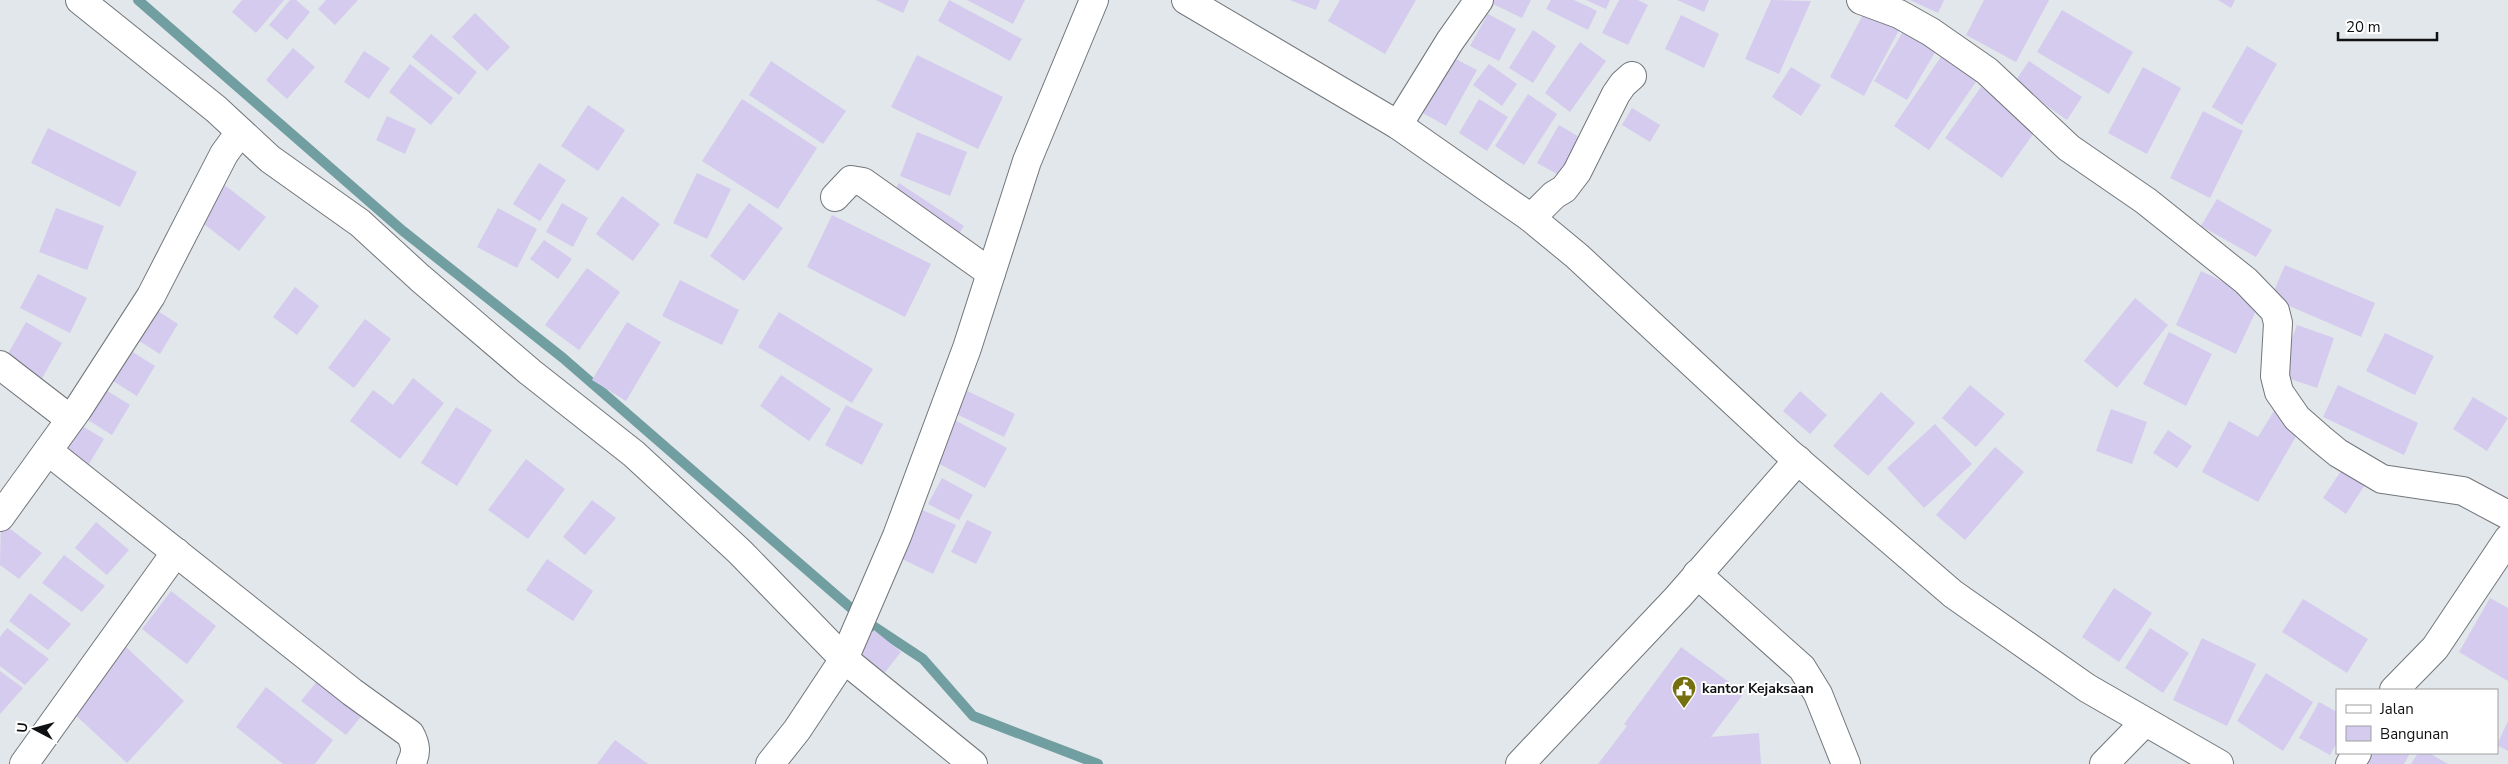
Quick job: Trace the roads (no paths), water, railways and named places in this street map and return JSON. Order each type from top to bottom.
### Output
[{"type":"street","points":[[80,0],[270,159],[360,223],[420,278],[530,372],[634,454],[973,764]]},
{"type":"street","points":[[770,764],[797,730],[848,648],[897,536],[966,348],[1028,161],[1094,0]]},
{"type":"street","points":[[1186,0],[1398,125],[1531,218],[1577,256],[1703,376],[1953,594],[2088,688],[2219,764]]},
{"type":"street","points":[[1398,125],[1450,41],[1479,0]]},
{"type":"street","points":[[1861,0],[1898,14],[1931,32],[1987,71],[2070,148],[2146,201],[2246,281],[2275,312],[2278,323],[2275,376],[2279,392],[2297,418],[2320,439],[2338,453],[2382,479],[2463,491],[2508,514]]},
{"type":"street","points":[[1531,218],[1554,195],[1564,189],[1577,172],[1616,94],[1632,76]]},
{"type":"street","points":[[0,518],[70,419],[151,296],[224,154],[240,132]]},
{"type":"street","points":[[836,197],[851,180],[864,182],[992,273]]},
{"type":"street","points":[[0,365],[70,419]]},
{"type":"street","points":[[48,451],[352,692],[410,734],[415,744],[416,752],[411,764]]},
{"type":"street","points":[[1520,764],[1697,574],[1798,460]]},
{"type":"street","points":[[2395,689],[2434,648],[2508,539]]},
{"type":"street","points":[[24,764],[176,552]]},
{"type":"street","points":[[1697,574],[1802,668],[1818,694],[1846,764]]},
{"type":"street","points":[[2104,764],[2145,722]]},
{"type":"waterway","points":[[138,0],[403,231],[563,358],[867,622],[923,659],[973,716],[1098,764]]},
{"type":"place","name":"kantor Kejaksaan","points":[[1684,709]]}]
